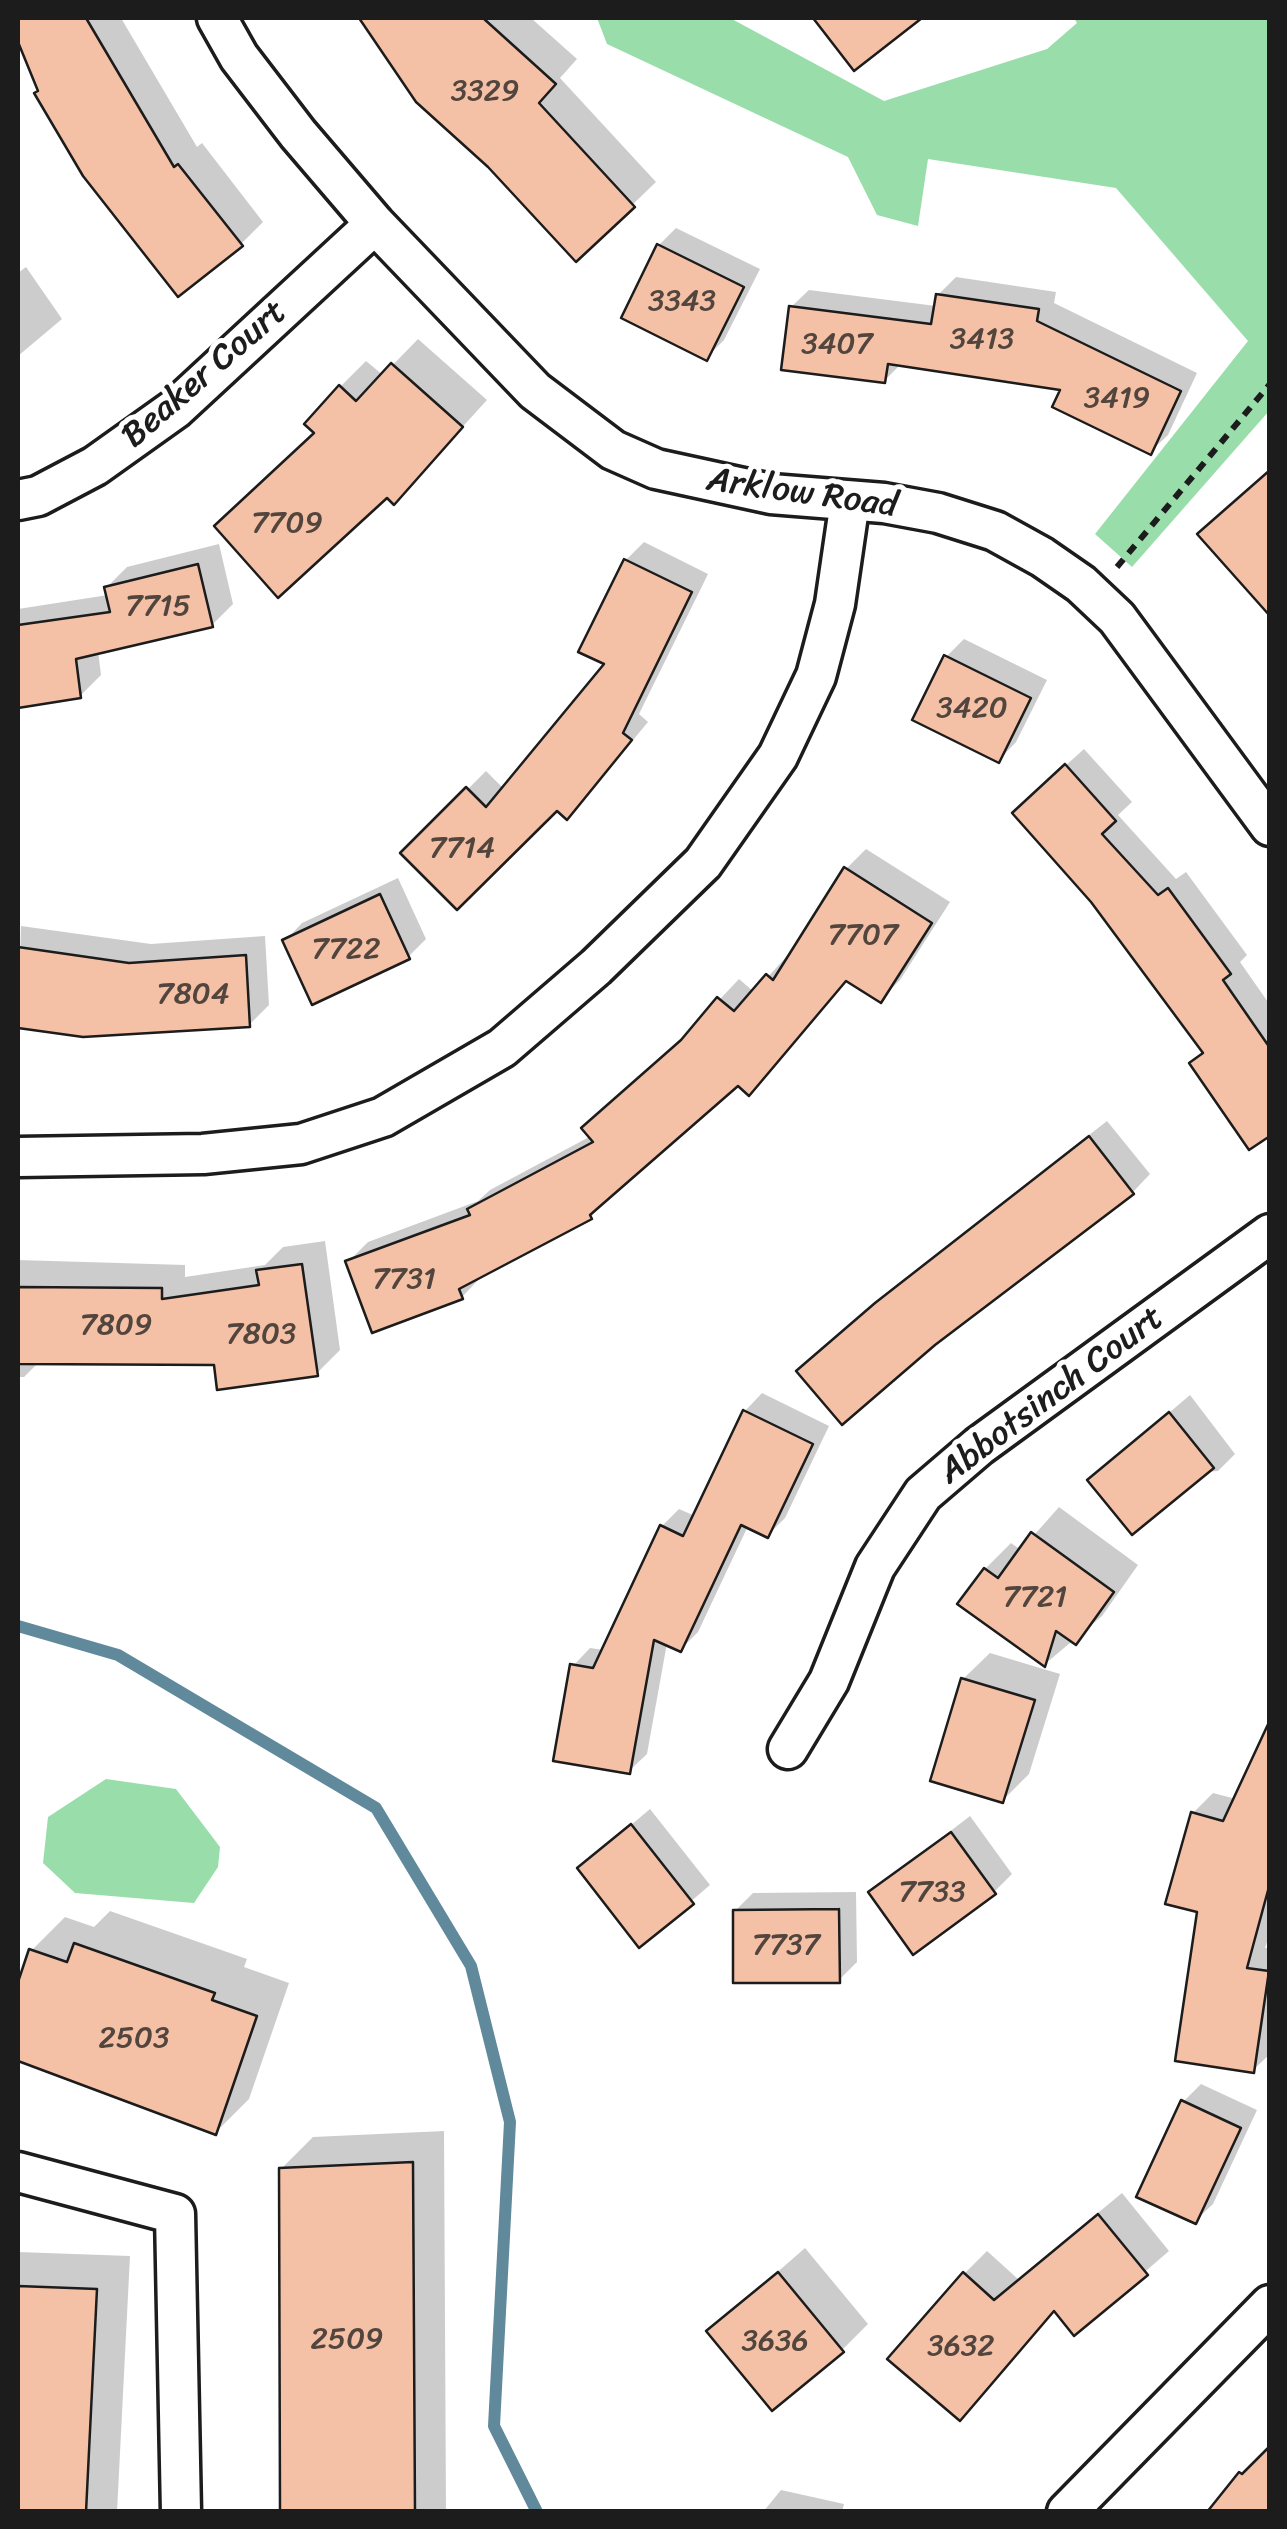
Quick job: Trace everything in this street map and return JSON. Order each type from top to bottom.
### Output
[{"type":"street","name":"Arklow Road","points":[[216,18],[274,103],[375,224],[536,391],[614,450],[656,469],[710,484],[938,514],[995,531],[1081,584],[1117,618],[1270,826]]},
{"type":"street","name":"Beaker Court","points":[[18,500],[38,496],[95,466],[175,409],[375,224]]},
{"type":"street","points":[[18,1157],[203,1154],[301,1144],[383,1117],[502,1048],[596,967],[703,863],[778,756],[816,676],[835,604],[850,501]]},
{"type":"street","name":"Abbotsinch Court","points":[[788,1749],[829,1681],[875,1567],[923,1494],[979,1446],[1270,1234]]},
{"type":"street","points":[[18,2172],[176,2214],[181,2512]]},
{"type":"street","points":[[1066,2512],[1270,2305]]},
{"type":"path","points":[[1116,569],[1270,384]]},
{"type":"green space","points":[[597,18],[730,18],[884,101],[1047,49],[1077,23],[1074,18],[1269,18],[1269,411],[1132,567],[1095,534],[1248,341],[1116,188],[928,159],[918,226],[877,215],[848,157],[607,44]]},
{"type":"green space","points":[[106,1779],[176,1789],[220,1847],[218,1867],[194,1903],[75,1893],[43,1863],[48,1817]]},
{"type":"building","points":[[18,18],[86,18],[174,167],[178,164],[243,246],[178,297],[83,176],[34,93],[38,91],[18,42]]},
{"type":"building","points":[[359,18],[483,18],[556,84],[539,103],[635,207],[576,262],[488,167],[416,102]]},
{"type":"building","points":[[813,18],[922,18],[854,71]]},
{"type":"building","points":[[657,244],[744,287],[707,361],[621,318]]},
{"type":"building","points":[[936,294],[1039,309],[1037,321],[1181,391],[1151,455],[1052,407],[1060,390],[888,364],[885,383],[781,370],[789,306],[931,324]]},
{"type":"building","points":[[391,363],[463,427],[394,505],[387,498],[278,598],[214,526],[314,433],[304,424],[339,385],[356,401]]},
{"type":"building","points":[[1270,470],[1270,616],[1197,534]]},
{"type":"building","points":[[624,559],[692,592],[623,733],[632,740],[567,820],[557,811],[457,910],[400,853],[466,787],[486,807],[604,664],[578,652]]},
{"type":"building","points":[[198,564],[213,627],[76,659],[81,698],[18,708],[18,625],[110,612],[104,587]]},
{"type":"building","points":[[944,655],[1031,698],[999,763],[912,720]]},
{"type":"building","points":[[1065,764],[1116,821],[1102,834],[1158,895],[1168,888],[1231,974],[1223,980],[1270,1048],[1270,1136],[1249,1150],[1189,1063],[1203,1053],[1091,902],[1012,813]]},
{"type":"building","points":[[844,867],[932,923],[881,1003],[846,981],[749,1096],[738,1086],[590,1215],[592,1219],[459,1289],[463,1299],[372,1333],[345,1261],[470,1215],[467,1209],[593,1142],[581,1128],[681,1040],[717,997],[734,1011],[766,974],[773,980]]},
{"type":"building","points":[[380,894],[410,959],[312,1005],[282,940]]},
{"type":"building","points":[[18,947],[129,963],[246,955],[250,1027],[83,1037],[18,1028]]},
{"type":"building","points":[[1089,1136],[1134,1194],[935,1345],[842,1425],[796,1371],[875,1303]]},
{"type":"building","points":[[302,1264],[318,1376],[217,1390],[214,1365],[18,1364],[18,1287],[162,1288],[162,1299],[259,1285],[256,1270]]},
{"type":"building","points":[[743,1410],[813,1444],[768,1538],[741,1525],[681,1652],[654,1640],[630,1774],[553,1761],[570,1664],[593,1668],[660,1525],[683,1536]]},
{"type":"building","points":[[1169,1412],[1214,1468],[1132,1535],[1087,1480]]},
{"type":"building","points":[[1031,1532],[1114,1592],[1076,1645],[1056,1631],[1045,1667],[957,1604],[984,1568],[998,1578]]},
{"type":"building","points":[[961,1678],[1035,1700],[1003,1803],[930,1781]]},
{"type":"building","points":[[1270,1720],[1270,1883],[1247,1968],[1269,1971],[1254,2073],[1175,2061],[1197,1912],[1165,1904],[1191,1812],[1223,1821]]},
{"type":"building","points":[[631,1824],[694,1904],[639,1948],[577,1868]]},
{"type":"building","points":[[951,1832],[996,1894],[913,1955],[868,1892]]},
{"type":"building","points":[[839,1909],[840,1983],[733,1983],[733,1910]]},
{"type":"building","points":[[74,1943],[215,1993],[212,2000],[257,2016],[216,2135],[18,2061],[18,1982],[29,1949],[67,1962]]},
{"type":"building","points":[[1181,2100],[1241,2128],[1196,2224],[1136,2197]]},
{"type":"building","points":[[413,2162],[415,2512],[280,2512],[279,2168]]},
{"type":"building","points":[[1098,2214],[1148,2275],[1074,2336],[1054,2311],[960,2421],[887,2359],[963,2272],[994,2300]]},
{"type":"building","points":[[778,2272],[844,2352],[772,2411],[706,2331]]},
{"type":"building","points":[[18,2286],[97,2289],[86,2512],[18,2512]]},
{"type":"building","points":[[1270,2446],[1270,2512],[1207,2512],[1239,2472],[1242,2474]]},
{"type":"waterway","points":[[18,1626],[118,1655],[376,1808],[471,1966],[510,2122],[494,2426],[537,2512]]}]
